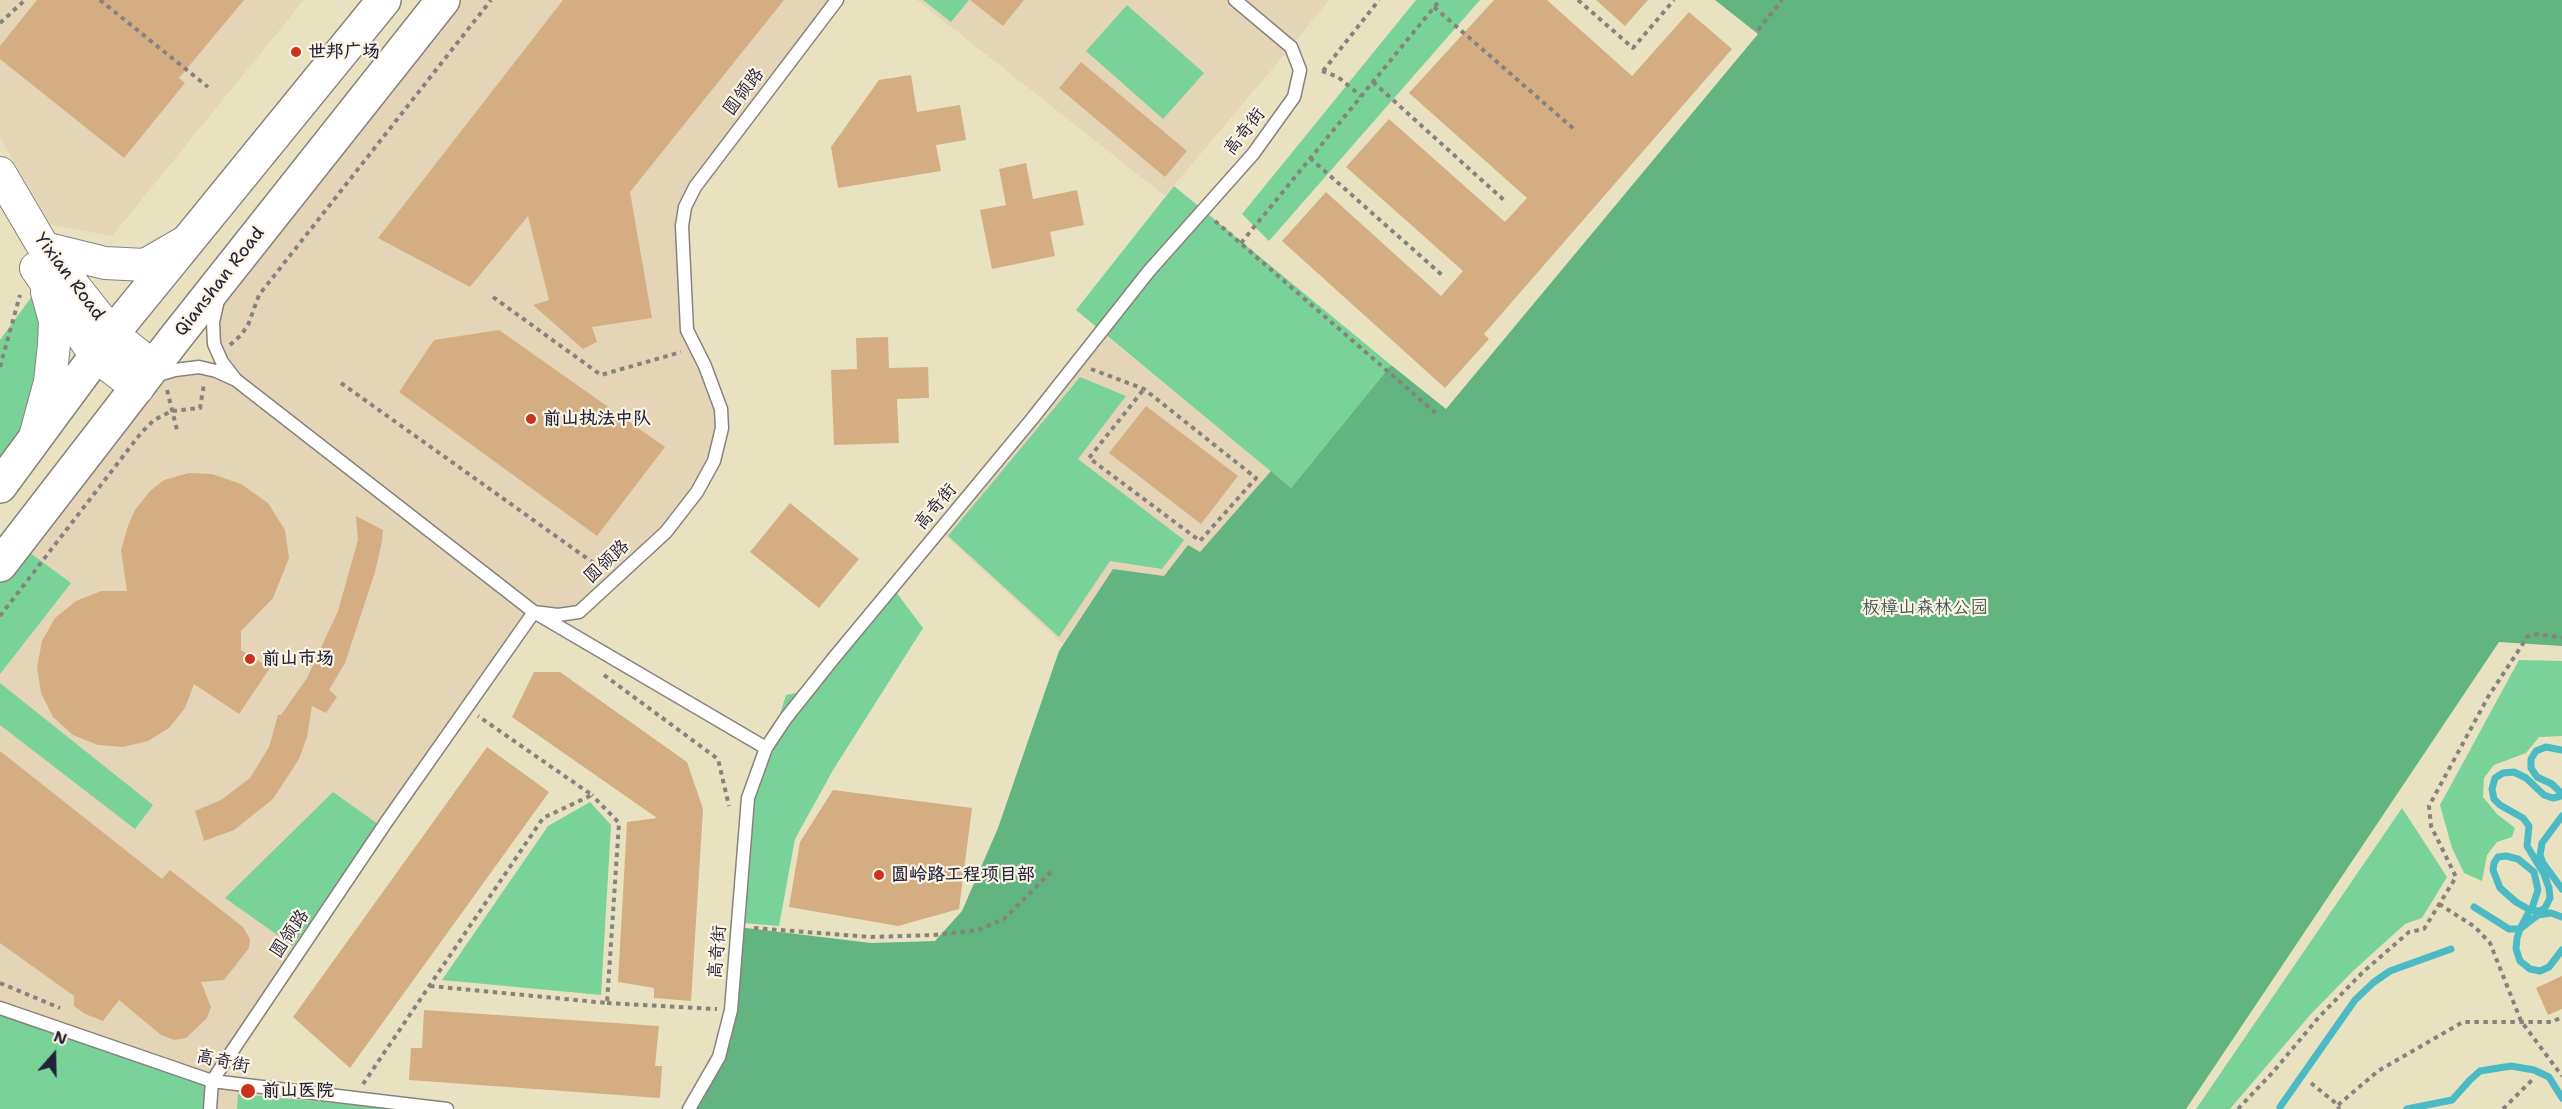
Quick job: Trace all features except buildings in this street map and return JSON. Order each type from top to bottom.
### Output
[{"type":"main road","points":[[0,486],[104,345],[384,0]]},
{"type":"main road","name":"Qianshan Road","points":[[0,566],[146,382],[230,268],[443,0]]},
{"type":"main road","name":"Yixian Road","points":[[0,173],[37,254]]},
{"type":"main road","name":"Yixian Road","points":[[0,215],[37,254],[104,345],[146,382]]},
{"type":"main road","points":[[34,440],[50,382],[55,321],[37,254],[105,263],[145,265],[190,239]]},
{"type":"lane","name":"圆领路","points":[[212,1081],[465,707],[534,612],[558,615],[579,612],[666,532],[697,492],[714,461],[722,428],[721,409],[687,330],[682,226],[685,207],[695,187],[837,0]]},
{"type":"lane","points":[[1235,0],[1291,47],[1300,70]]},
{"type":"lane","name":"高奇街","points":[[689,1109],[719,1057],[731,1010],[748,798],[766,748],[786,718],[833,659],[1149,272],[1253,154],[1294,97],[1300,70]]},
{"type":"lane","points":[[230,268],[218,298],[212,333],[218,354],[236,380]]},
{"type":"lane","points":[[146,382],[188,367],[206,368],[236,380],[534,612],[766,748]]},
{"type":"lane","name":"高奇街","points":[[0,1008],[212,1081],[447,1109]]},
{"type":"lane","points":[[210,1109],[212,1081]]},
{"type":"path","points":[[0,23],[25,0]]},
{"type":"path","points":[[100,0],[208,87]]},
{"type":"path","points":[[218,354],[241,335],[248,325],[260,295],[491,0]]},
{"type":"path","points":[[1323,71],[1378,0]]},
{"type":"path","points":[[1241,243],[1440,0]]},
{"type":"path","points":[[1578,0],[1633,48],[1674,0]]},
{"type":"path","points":[[1758,30],[1782,0]]},
{"type":"path","points":[[1434,7],[1575,130]]},
{"type":"path","points":[[1300,70],[1323,71],[1338,78],[1361,96]]},
{"type":"path","points":[[1372,82],[1506,202]]},
{"type":"path","points":[[1310,158],[1442,276]]},
{"type":"path","points":[[1203,211],[1438,415]]},
{"type":"path","points":[[0,367],[37,254]]},
{"type":"path","points":[[493,297],[602,375],[696,348]]},
{"type":"path","points":[[1077,363],[1144,389],[1256,478],[1200,541],[1089,458],[1144,389]]},
{"type":"path","points":[[0,616],[141,433],[154,420],[172,411],[200,408],[206,368]]},
{"type":"path","points":[[146,382],[172,411],[177,430]]},
{"type":"path","points":[[341,383],[616,579]]},
{"type":"path","points":[[2238,1109],[2273,1072],[2319,1017],[2363,972],[2409,932],[2424,929],[2456,877],[2431,826],[2429,807],[2488,697],[2528,636],[2538,634],[2562,638]]},
{"type":"path","points":[[603,674],[718,759],[730,807],[745,832]]},
{"type":"path","points":[[465,707],[592,795],[619,823],[607,1003]]},
{"type":"path","points":[[353,1099],[543,818],[592,795]]},
{"type":"path","points":[[738,927],[871,937],[933,935],[978,930],[1004,919],[1051,872]]},
{"type":"path","points":[[2439,904],[2475,927],[2490,942],[2521,1021],[2562,1076]]},
{"type":"path","points":[[0,983],[60,1008]]},
{"type":"path","points":[[430,986],[607,1003],[731,1010]]},
{"type":"path","points":[[2311,1083],[2339,1107],[2378,1071],[2463,1022],[2552,1022],[2562,1017]]},
{"type":"path","points":[[2503,1109],[2532,1080]]},
{"type":"shaded area","points":[[0,0],[304,0],[112,236],[51,225],[0,138]]},
{"type":"shaded area","points":[[444,0],[837,0],[685,207],[687,330],[721,409],[714,461],[665,531],[578,612],[533,612],[212,1081],[0,1007],[0,566],[128,401],[175,370],[226,375],[215,311]]},
{"type":"shaded area","points":[[917,0],[1232,0],[1290,48],[1165,196]]},
{"type":"shaded area","points":[[1234,0],[1329,0],[1291,47]]},
{"type":"shaded area","points":[[1101,332],[1271,471],[1200,552],[1188,545],[1164,576],[1113,569],[1063,644],[940,531]]},
{"type":"shaded area","name":"前山医院","points":[[212,1082],[358,1100],[358,1109],[208,1109]]},
{"type":"green space","points":[[923,0],[969,0],[951,22]]},
{"type":"green space","points":[[1416,0],[1480,0],[1269,241],[1242,214]]},
{"type":"green space","name":"板樟山森林公园","points":[[1715,0],[2562,0],[2562,646],[2499,642],[2186,1109],[689,1109],[719,1056],[738,927],[871,943],[935,941],[962,911],[998,828],[1059,651],[1113,569],[1164,576],[1188,545],[1200,552],[1271,471],[1291,488],[1391,365],[1446,409],[1758,34]]},
{"type":"green space","points":[[1127,5],[1204,73],[1163,119],[1086,51]]},
{"type":"green space","points":[[1174,186],[1391,365],[1291,488],[1076,310]]},
{"type":"green space","points":[[35,292],[44,322],[43,351],[21,433],[0,462],[0,340]]},
{"type":"green space","points":[[1080,377],[1126,396],[1078,459],[1184,540],[1162,569],[1110,561],[1059,637],[948,536]]},
{"type":"green space","points":[[22,547],[71,583],[0,674],[0,576]]},
{"type":"green space","points":[[896,592],[923,628],[833,770],[795,839],[779,926],[744,923],[753,801],[786,695],[815,689]]},
{"type":"green space","points":[[2519,660],[2562,661],[2562,736],[2539,737],[2526,753],[2494,765],[2484,778],[2483,797],[2497,814],[2515,828],[2512,837],[2497,842],[2487,855],[2482,881],[2464,873],[2452,848],[2440,805]]},
{"type":"green space","points":[[0,683],[153,805],[135,829],[0,725]]},
{"type":"green space","points":[[333,792],[378,824],[293,946],[225,898]]},
{"type":"green space","points":[[590,802],[611,825],[601,995],[442,980],[548,826]]},
{"type":"green space","points":[[2402,808],[2447,877],[2422,918],[2405,924],[2353,971],[2310,1015],[2230,1109],[2196,1109]]},
{"type":"green space","points":[[0,1008],[212,1082],[208,1109],[0,1109]]},
{"type":"green space","points":[[238,1094],[398,1109],[237,1109]]},
{"type":"waterway","points":[[2562,750],[2546,747],[2536,751],[2531,759],[2531,768],[2537,777],[2552,784],[2562,794]]},
{"type":"waterway","points":[[2562,796],[2553,798],[2544,795],[2526,778],[2514,772],[2503,773],[2495,778],[2492,789],[2494,799],[2523,818],[2529,826],[2527,846],[2544,874],[2549,888],[2550,898],[2545,908],[2540,911],[2530,910],[2516,902],[2500,888],[2493,870],[2494,863],[2498,857],[2506,856],[2518,859],[2534,872],[2538,890],[2532,908],[2530,910],[2520,929],[2517,938],[2516,949],[2520,961],[2530,969],[2540,971],[2549,967],[2562,950]]},
{"type":"waterway","points":[[2562,816],[2542,843],[2540,855],[2543,863],[2562,889]]},
{"type":"waterway","points":[[2474,907],[2509,929],[2520,929],[2538,915],[2551,913],[2562,917]]},
{"type":"waterway","points":[[2280,1107],[2355,1000],[2374,982],[2390,971],[2451,949]]},
{"type":"waterway","points":[[2407,1109],[2452,1100],[2480,1071],[2511,1066],[2534,1070],[2549,1077],[2562,1098]]},
{"type":"place","name":"世邦广场","points":[[296,52]]},
{"type":"place","name":"前山执法中队","points":[[531,419]]},
{"type":"place","name":"前山市场","points":[[250,659]]},
{"type":"place","name":"圆岭路工程项目部","points":[[879,875]]},
{"type":"place","name":"前山医院","points":[[248,1091]]}]
